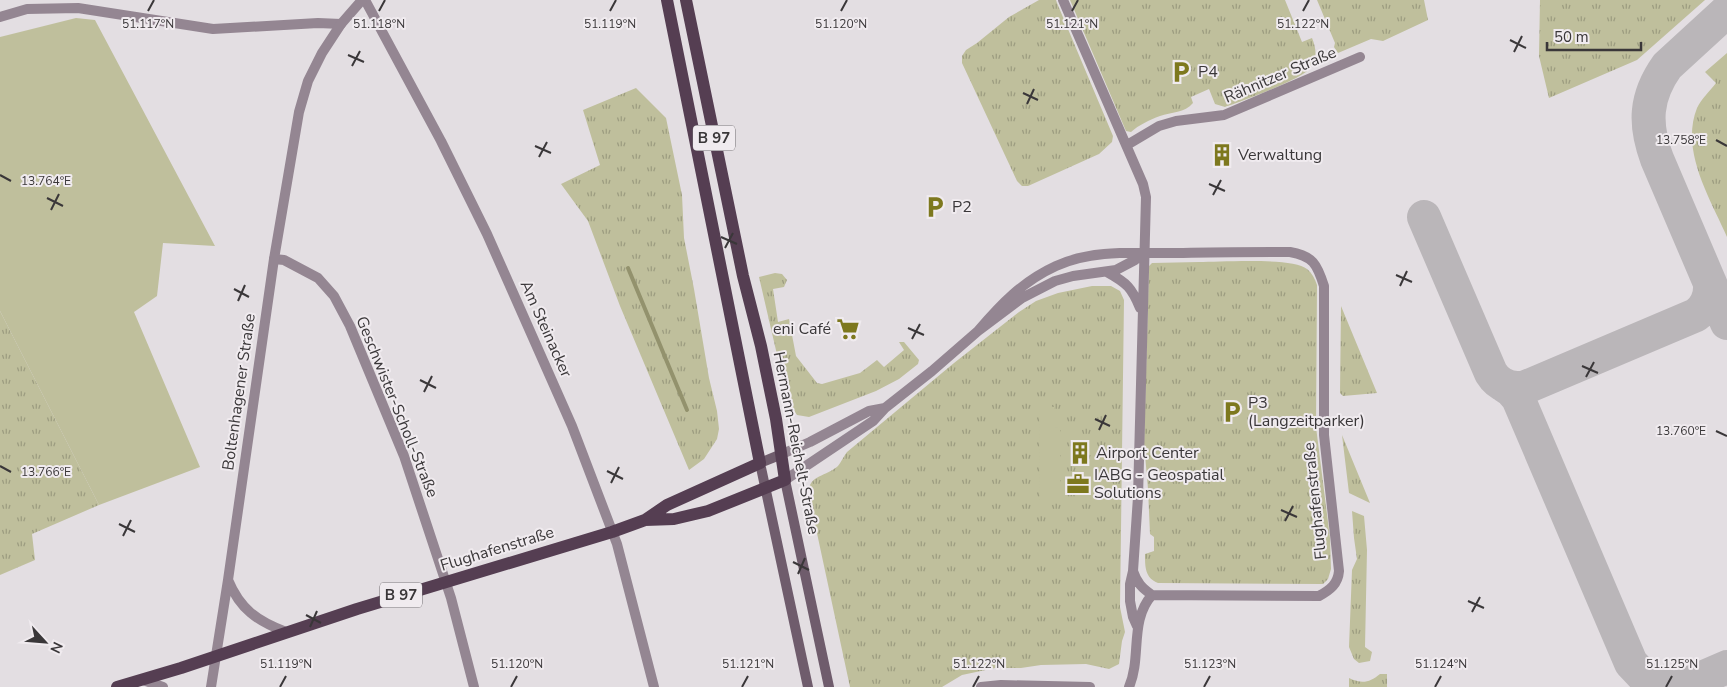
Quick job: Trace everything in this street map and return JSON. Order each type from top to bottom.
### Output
[{"type":"main road","name":"B 97","points":[[667,0],[765,489]]},
{"type":"main road","name":"Hermann-Reichelt-Straße","points":[[686,0],[743,276],[761,346],[782,454],[785,480],[829,687]]},
{"type":"main road","name":"Flughafenstraße","points":[[216,656],[286,632],[612,532],[645,520],[667,505],[782,454]]},
{"type":"main road","name":"Flughafenstraße","points":[[645,520],[674,519],[708,511],[785,480]]},
{"type":"main road","points":[[765,489],[808,687]]},
{"type":"main road","name":"B 97","points":[[118,687],[216,656]]},
{"type":"street","name":"Boltenhagener Straße","points":[[210,687],[228,580],[274,259],[299,112],[308,81],[322,53],[341,24],[362,0]]},
{"type":"street","name":"Am Steinacker","points":[[365,0],[441,141],[488,234],[572,426],[612,532],[654,687]]},
{"type":"street","points":[[1063,0],[1144,184],[1146,197],[1138,497],[1134,571],[1130,584],[1130,601],[1137,626]]},
{"type":"street","points":[[0,17],[27,9],[78,8],[213,29],[318,23],[341,24]]},
{"type":"street","name":"Rähnitzer Straße","points":[[1126,145],[1159,126],[1176,121],[1224,115],[1360,57]]},
{"type":"street","name":"Flughafenstraße","points":[[978,331],[1003,302],[1021,286],[1058,264],[1078,258],[1100,254],[1290,252],[1308,257],[1316,264],[1324,286],[1324,435],[1339,571],[1338,581],[1319,596],[1152,595]]},
{"type":"street","name":"Flughafenstraße","points":[[785,480],[873,421],[885,408],[978,331],[1022,298],[1055,281],[1073,276],[1108,272],[1125,266],[1145,253]]},
{"type":"street","name":"Geschwister-Scholl-Straße","points":[[274,259],[284,260],[318,278],[334,296],[350,326],[404,456],[446,582],[474,687]]},
{"type":"street","points":[[1108,272],[1128,284],[1142,312]]},
{"type":"street","name":"Flughafenstraße","points":[[782,454],[810,442],[869,411],[885,408]]},
{"type":"street","points":[[1129,687],[1136,665],[1137,626],[1143,608],[1152,595],[1137,582],[1134,571]]},
{"type":"street","points":[[228,580],[240,602],[253,616],[286,632]]},
{"type":"street","points":[[143,680],[163,687]]},
{"type":"street","points":[[981,687],[1001,685],[1090,687]]},
{"type":"green space","points":[[1039,0],[1056,0],[1113,136],[1112,142],[1099,154],[1028,186],[1022,186],[1017,181],[962,63],[962,56],[966,50],[1009,17]]},
{"type":"green space","name":"P4","points":[[1070,0],[1285,0],[1302,42],[1312,38],[1315,57],[1313,64],[1305,73],[1257,95],[1225,107],[1215,104],[1209,89],[1191,97],[1193,103],[1186,109],[1152,119],[1131,132],[1126,131]]},
{"type":"green space","points":[[1317,0],[1424,0],[1428,20],[1383,41],[1371,39],[1338,53],[1334,47],[1335,43]]},
{"type":"green space","points":[[1540,0],[1705,0],[1637,60],[1549,98],[1539,56]]},
{"type":"green space","points":[[76,18],[95,20],[215,246],[163,243],[157,296],[134,312],[200,467],[99,505],[0,311],[0,37]]},
{"type":"green space","points":[[1727,53],[1727,237],[1699,174],[1692,141],[1693,124],[1697,108],[1716,83],[1705,72]]},
{"type":"green space","points":[[636,88],[666,118],[682,195],[684,238],[709,378],[717,411],[719,429],[717,439],[704,459],[689,470],[620,306],[588,221],[561,184],[600,165],[583,110]]},
{"type":"green space","name":"P3 (Langzeitparker)","points":[[1256,261],[1299,265],[1312,274],[1317,285],[1316,427],[1330,538],[1331,569],[1328,579],[1323,584],[1158,583],[1148,575],[1145,563],[1145,554],[1154,551],[1154,537],[1150,534],[1144,443],[1149,266],[1152,263]]},
{"type":"green space","points":[[775,273],[782,274],[787,280],[784,287],[773,289],[778,322],[789,319],[796,356],[817,383],[822,384],[860,373],[877,360],[884,367],[904,350],[899,342],[904,342],[919,360],[918,364],[899,379],[876,391],[809,417],[797,415],[788,402],[759,277]]},
{"type":"green space","points":[[1092,286],[1111,286],[1120,291],[1124,300],[1120,607],[1125,632],[1119,664],[1109,669],[1086,664],[995,668],[962,675],[942,687],[850,687],[809,496],[811,484],[818,477],[838,466],[847,452],[1019,312],[1036,301],[1058,293]]},
{"type":"green space","points":[[1341,306],[1377,393],[1343,396],[1340,393]]},
{"type":"green space","points":[[0,311],[99,505],[32,534],[35,560],[0,575]]},
{"type":"green space","points":[[1039,407],[1054,407],[1054,427],[1060,428],[1060,502],[1040,502]]},
{"type":"green space","points":[[1342,435],[1370,503],[1349,493]]},
{"type":"green space","points":[[1352,511],[1364,516],[1367,550],[1365,647],[1372,652],[1370,661],[1359,663],[1354,659],[1349,647],[1352,570],[1357,559]]},
{"type":"green space","points":[[1380,674],[1387,674],[1387,687],[1349,687],[1349,678],[1365,682]]},
{"type":"waterway","points":[[628,268],[687,410]]},
{"type":"taxiway","points":[[1727,11],[1667,66],[1654,89],[1649,111],[1650,134],[1657,159],[1727,323]]},
{"type":"taxiway","points":[[1424,217],[1491,373],[1506,386],[1526,387],[1696,315],[1708,301],[1710,283]]},
{"type":"taxiway","points":[[1505,386],[1518,398],[1631,663],[1646,679],[1670,687]]},
{"type":"taxiway","points":[[1676,687],[1683,686],[1727,667]]},
{"type":"place","name":"P4","points":[[1181,72]]},
{"type":"place","name":"Verwaltung","points":[[1222,155]]},
{"type":"place","name":"P2","points":[[935,207]]},
{"type":"place","name":"eni Café","points":[[848,329]]},
{"type":"place","name":"P3 (Langzeitparker)","points":[[1232,412]]},
{"type":"place","name":"Airport Center","points":[[1080,453]]},
{"type":"place","name":"IABG - Geospatial Solutions","points":[[1078,484]]}]
